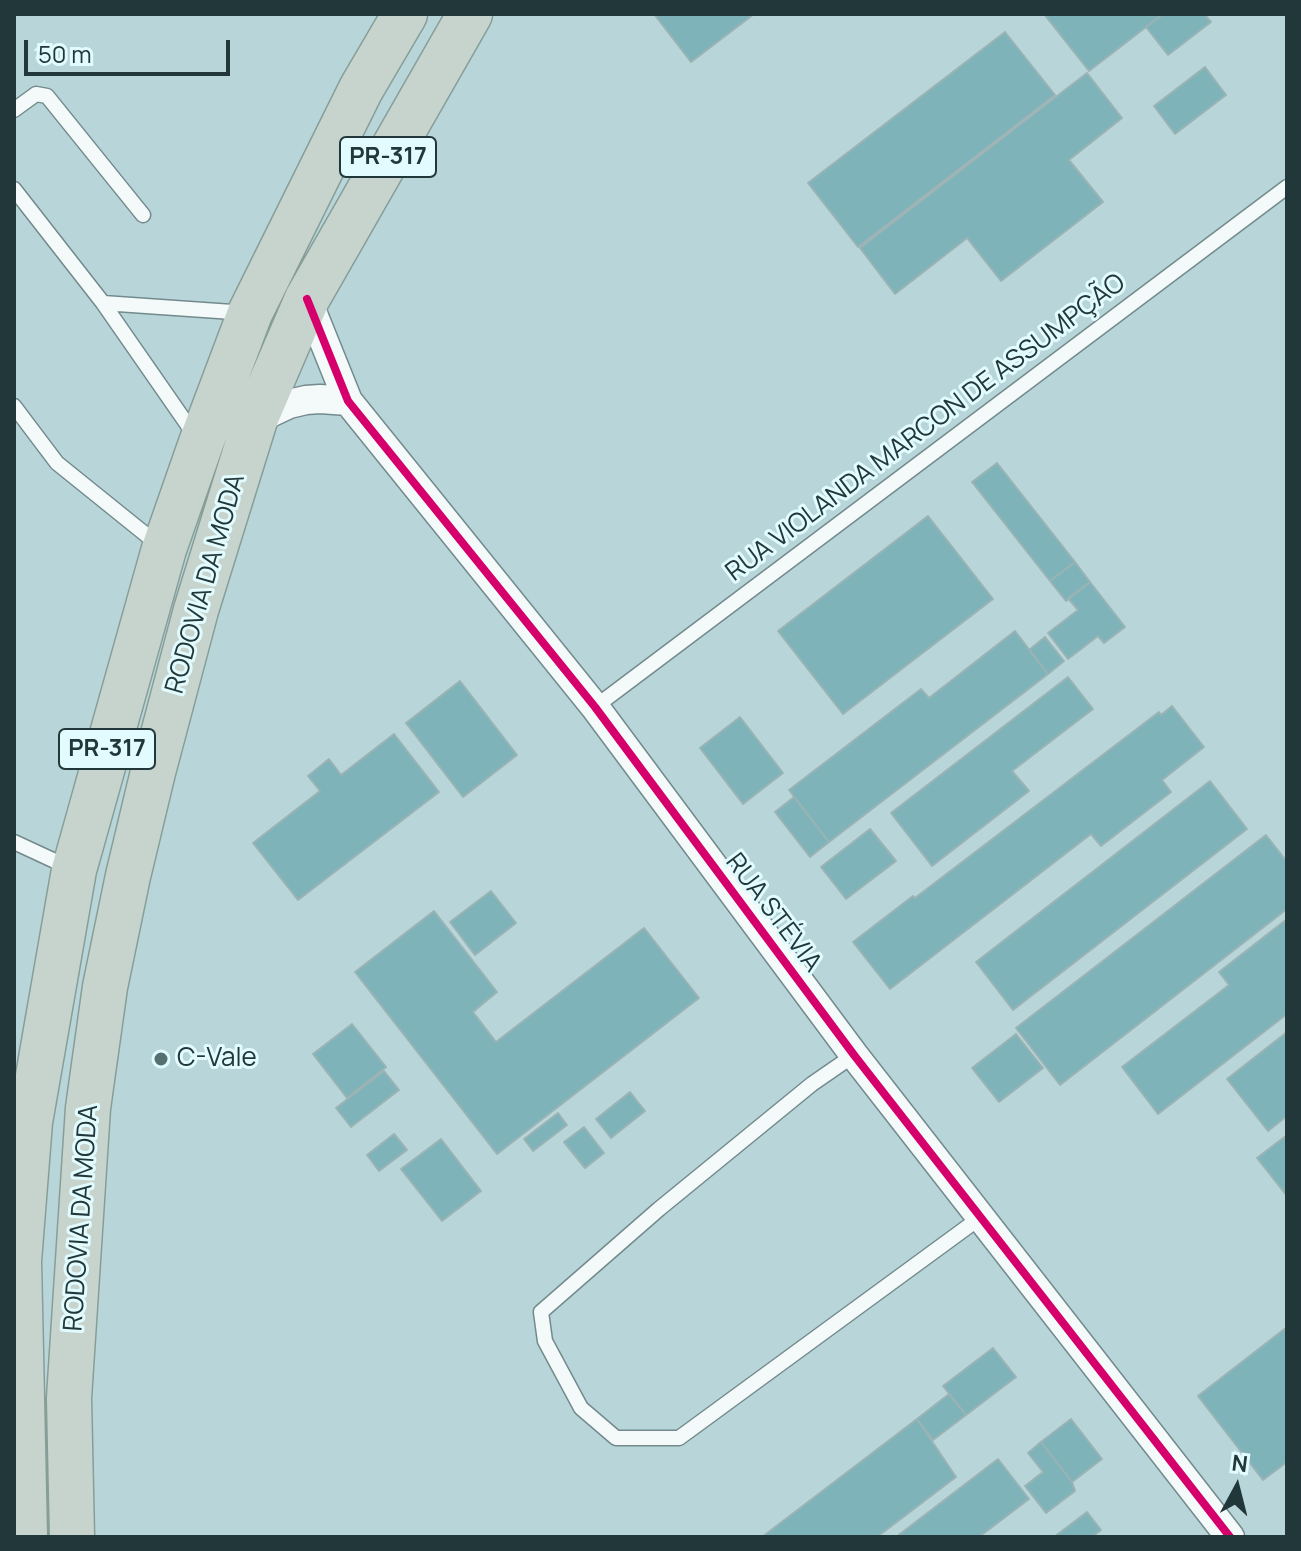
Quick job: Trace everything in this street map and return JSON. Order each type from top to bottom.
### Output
[{"type":"highway","name":"RODOVIA DA MODA","points":[[21,1524],[17,1258],[22,1127],[74,870],[164,549],[250,313],[361,89],[405,14]]},
{"type":"highway","name":"RODOVIA DA MODA","points":[[72,1537],[69,1398],[88,1108],[105,987],[157,757],[196,610],[255,420],[307,299],[470,14]]},
{"type":"street","name":"RUA STÉVIA","points":[[307,299],[348,401],[595,707],[854,1055],[1230,1537]]},
{"type":"street","points":[[255,420],[289,404],[306,400],[348,401]]},
{"type":"lane","points":[[14,110],[36,94],[47,96],[143,215]]},
{"type":"lane","name":"RUA VIOLANDA MARCON DE ASSUMPÇÃO","points":[[595,707],[1287,187]]},
{"type":"lane","points":[[14,189],[103,303],[201,443]]},
{"type":"lane","points":[[103,303],[250,313]]},
{"type":"lane","points":[[14,406],[57,463],[164,549]]},
{"type":"lane","points":[[14,842],[74,870]]},
{"type":"lane","points":[[854,1055],[812,1084],[706,1171],[541,1312],[545,1341],[581,1408],[616,1438],[679,1438],[981,1217]]},
{"type":"building","points":[[654,14],[754,14],[691,62]]},
{"type":"building","points":[[1044,14],[1163,14],[1089,71]]},
{"type":"building","points":[[1163,14],[1204,14],[1211,22],[1168,55],[1146,27]]},
{"type":"building","points":[[1005,32],[1055,95],[858,247],[808,183]]},
{"type":"building","points":[[1205,67],[1226,95],[1175,134],[1154,106]]},
{"type":"building","points":[[1087,73],[1122,118],[1069,160],[1103,202],[1001,281],[967,238],[895,294],[860,248]]},
{"type":"building","points":[[997,463],[1075,562],[1050,581],[972,482]]},
{"type":"building","points":[[928,516],[993,599],[843,714],[778,631]]},
{"type":"building","points":[[1075,562],[1090,582],[1066,601],[1050,581]]},
{"type":"building","points":[[1090,582],[1125,627],[1104,643],[1098,636],[1068,659],[1048,633],[1078,610],[1068,598]]},
{"type":"building","points":[[1015,631],[1048,674],[829,842],[789,790],[921,689],[929,698]]},
{"type":"building","points":[[1045,637],[1064,661],[1048,674],[1029,650]]},
{"type":"building","points":[[1068,677],[1093,709],[1012,771],[1029,791],[932,866],[891,813]]},
{"type":"building","points":[[460,681],[517,755],[463,797],[406,723]]},
{"type":"building","points":[[1172,706],[1204,747],[1162,780],[1171,792],[1101,846],[1091,834],[890,989],[853,942],[1159,712],[1161,715]]},
{"type":"building","points":[[740,717],[783,773],[743,804],[700,748]]},
{"type":"building","points":[[394,734],[439,792],[298,900],[253,843],[320,791],[308,776],[329,759],[341,775]]},
{"type":"building","points":[[1210,781],[1247,829],[1013,1010],[976,962]]},
{"type":"building","points":[[794,797],[829,842],[810,857],[775,812]]},
{"type":"building","points":[[870,829],[896,861],[846,899],[821,867]]},
{"type":"building","points":[[1266,835],[1287,862],[1287,909],[1060,1085],[1016,1028]]},
{"type":"building","points":[[491,891],[516,923],[475,955],[450,922]]},
{"type":"building","points":[[434,911],[497,992],[473,1012],[496,1042],[644,928],[699,998],[497,1154],[355,972]]},
{"type":"building","points":[[1287,919],[1287,1014],[1158,1114],[1122,1067],[1229,985],[1219,972]]},
{"type":"building","points":[[352,1024],[386,1067],[347,1098],[313,1054]]},
{"type":"building","points":[[1287,1032],[1287,1116],[1268,1131],[1227,1079]]},
{"type":"building","points":[[1016,1034],[1043,1068],[999,1102],[972,1068]]},
{"type":"building","points":[[384,1071],[399,1090],[351,1127],[336,1108]]},
{"type":"building","points":[[630,1092],[645,1111],[611,1138],[596,1119]]},
{"type":"building","points":[[558,1113],[567,1125],[533,1151],[524,1139]]},
{"type":"building","points":[[584,1127],[604,1153],[585,1168],[564,1142]]},
{"type":"building","points":[[394,1134],[407,1150],[379,1171],[367,1155]]},
{"type":"building","points":[[1287,1135],[1287,1196],[1257,1158]]},
{"type":"building","points":[[441,1139],[481,1191],[442,1221],[401,1169]]},
{"type":"building","points":[[1287,1327],[1287,1462],[1263,1480],[1198,1396]]},
{"type":"building","points":[[993,1348],[1016,1377],[966,1415],[943,1386]]},
{"type":"building","points":[[949,1394],[966,1415],[933,1440],[917,1419]]},
{"type":"building","points":[[917,1419],[956,1477],[877,1537],[762,1537]]},
{"type":"building","points":[[1071,1419],[1102,1459],[1072,1482],[1041,1442]]},
{"type":"building","points":[[1041,1442],[1072,1482],[1075,1491],[1046,1513],[1025,1486],[1043,1472],[1028,1453]]},
{"type":"building","points":[[998,1459],[1029,1499],[979,1537],[896,1537]]},
{"type":"building","points":[[1087,1512],[1101,1530],[1092,1537],[1054,1537]]},
{"type":"cycle path","points":[[307,299],[348,401],[595,707],[854,1055],[1230,1537]]},
{"type":"place","name":"C-Vale","points":[[161,1059]]}]
